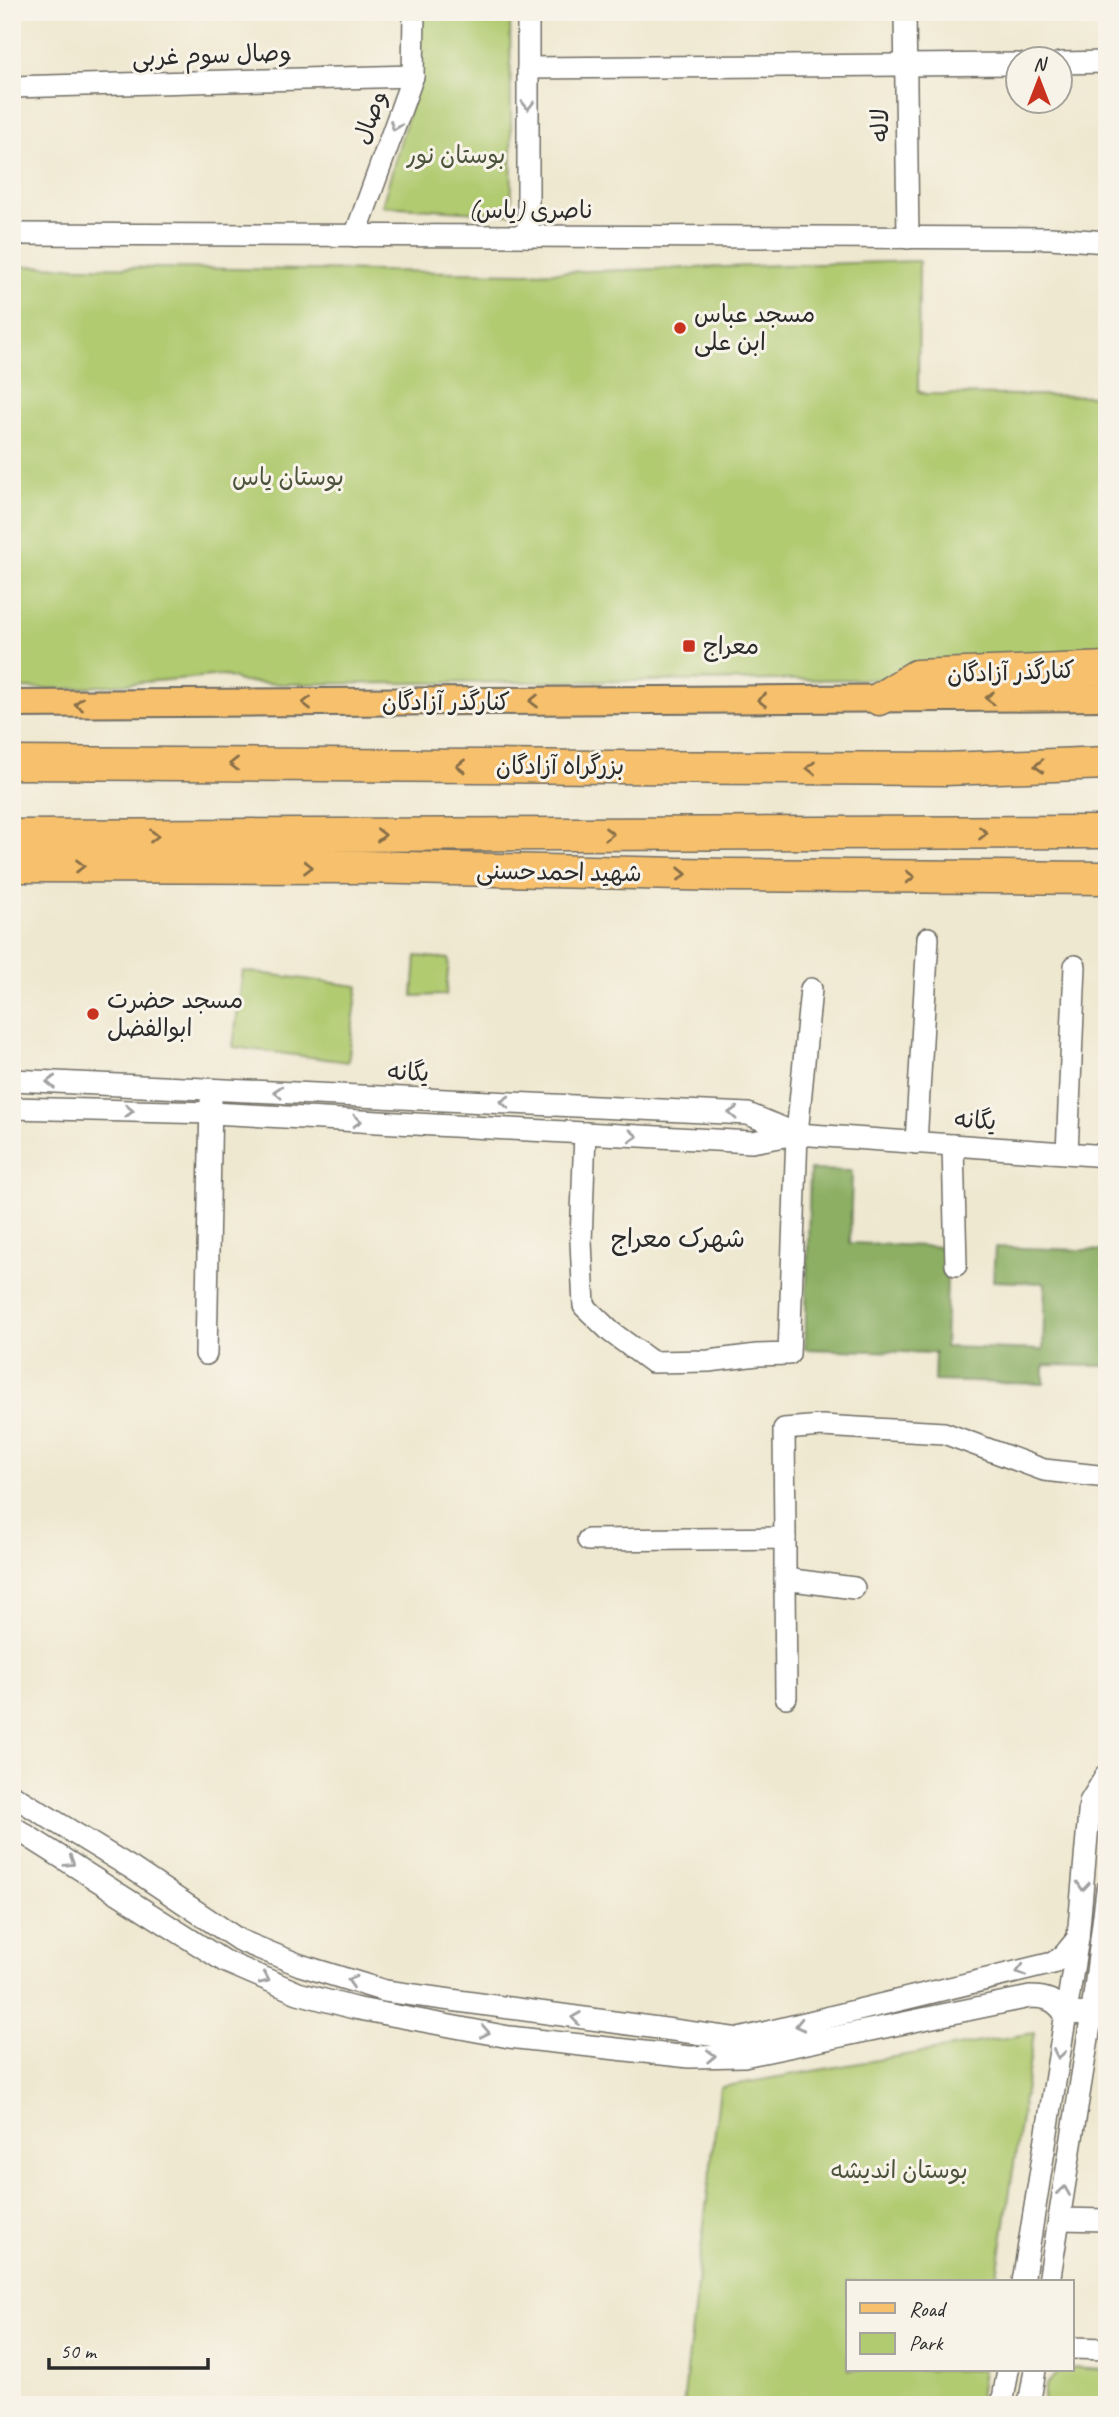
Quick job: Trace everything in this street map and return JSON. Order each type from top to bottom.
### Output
[{"type":"highway","name":"کنارگذر آزادگان","points":[[879,699],[916,676],[1107,668]]},
{"type":"highway","name":"بزرگراه آزادگان","points":[[12,763],[931,769],[1107,763]]},
{"type":"highway","points":[[12,836],[1107,832]]},
{"type":"highway","name":"شهید احمدحسنی","points":[[12,866],[361,867],[726,876],[1107,878]]},
{"type":"main road","name":"کنارگذر آزادگان","points":[[12,704],[1107,696]]},
{"type":"street","name":"وصال","points":[[355,236],[413,76],[414,12]]},
{"type":"street","points":[[528,12],[528,236]]},
{"type":"street","name":"لاله","points":[[905,12],[908,238]]},
{"type":"street","points":[[1074,63],[1107,62]]},
{"type":"street","points":[[528,68],[1004,64]]},
{"type":"street","name":"وصال سوم غربی","points":[[12,87],[413,76]]},
{"type":"street","points":[[1050,238],[1107,228]]},
{"type":"street","name":"ناصری (یاس)","points":[[12,234],[1050,238]]},
{"type":"street","points":[[1050,238],[1107,242]]},
{"type":"street","points":[[916,1143],[928,937]]},
{"type":"street","points":[[1067,1153],[1075,966]]},
{"type":"street","points":[[585,1133],[581,1241],[584,1306],[611,1332],[652,1362],[709,1361],[789,1354],[797,1134],[811,989]]},
{"type":"street","name":"یگانه","points":[[12,1080],[748,1114],[797,1134]]},
{"type":"street","points":[[206,1354],[211,1089]]},
{"type":"street","name":"یگانه","points":[[12,1108],[211,1114],[752,1142],[797,1134],[1107,1156]]},
{"type":"street","points":[[953,1145],[956,1265]]},
{"type":"street","points":[[786,1697],[784,1429],[822,1426],[944,1433],[1044,1470],[1107,1478]]},
{"type":"street","points":[[588,1540],[785,1538]]},
{"type":"street","points":[[785,1579],[854,1588]]},
{"type":"street","points":[[1023,2280],[1078,1938],[1090,1802],[1107,1774]]},
{"type":"street","points":[[12,1796],[133,1869],[239,1940],[300,1965],[385,1991],[676,2032],[739,2039],[1053,1963],[1064,1955],[1078,1938]]},
{"type":"street","points":[[12,1826],[224,1961],[298,1993],[354,2008],[509,2037],[689,2057],[744,2056],[1030,1997],[1057,2002],[1065,2014]]},
{"type":"street","points":[[1049,2280],[1092,2013],[1107,1890]]},
{"type":"street","points":[[1065,2014],[1092,2013]]},
{"type":"street","points":[[1060,2220],[1107,2220]]},
{"type":"street","points":[[1074,2348],[1107,2349]]},
{"type":"street","points":[[1002,2405],[1009,2372]]},
{"type":"street","points":[[1029,2405],[1035,2372]]},
{"type":"green space","name":"بوستان نور","points":[[421,12],[510,12],[512,214],[382,206],[416,87]]},
{"type":"green space","name":"بوستان یاس","points":[[919,261],[918,391],[926,394],[1107,396],[1107,665],[890,679],[282,684],[243,682],[223,675],[66,689],[12,688],[12,266],[525,273]]},
{"type":"green space","points":[[416,956],[449,959],[446,995],[413,996]]},
{"type":"green space","points":[[243,971],[358,986],[348,1062],[233,1047]]},
{"type":"green space","points":[[810,1170],[852,1171],[850,1243],[948,1247],[945,1347],[1043,1350],[1045,1283],[993,1281],[995,1247],[1107,1251],[1107,1366],[1044,1365],[1044,1384],[934,1381],[935,1353],[805,1349]]},
{"type":"green space","name":"بوستان اندیشه","points":[[1034,2033],[996,2280],[846,2280],[846,2372],[983,2372],[978,2405],[683,2405],[720,2087]]},
{"type":"green space","points":[[1074,2368],[1107,2370],[1107,2405],[1042,2405],[1045,2386],[1059,2372],[1074,2372]]},
{"type":"place","name":"مسجد عباس ابن علی","points":[[680,328]]},
{"type":"place","name":"معراج","points":[[689,646]]},
{"type":"place","name":"مسجد حضرت ابوالفضل","points":[[93,1014]]},
{"type":"district","name":"شهرک معراج","points":[[678,1238]]}]
